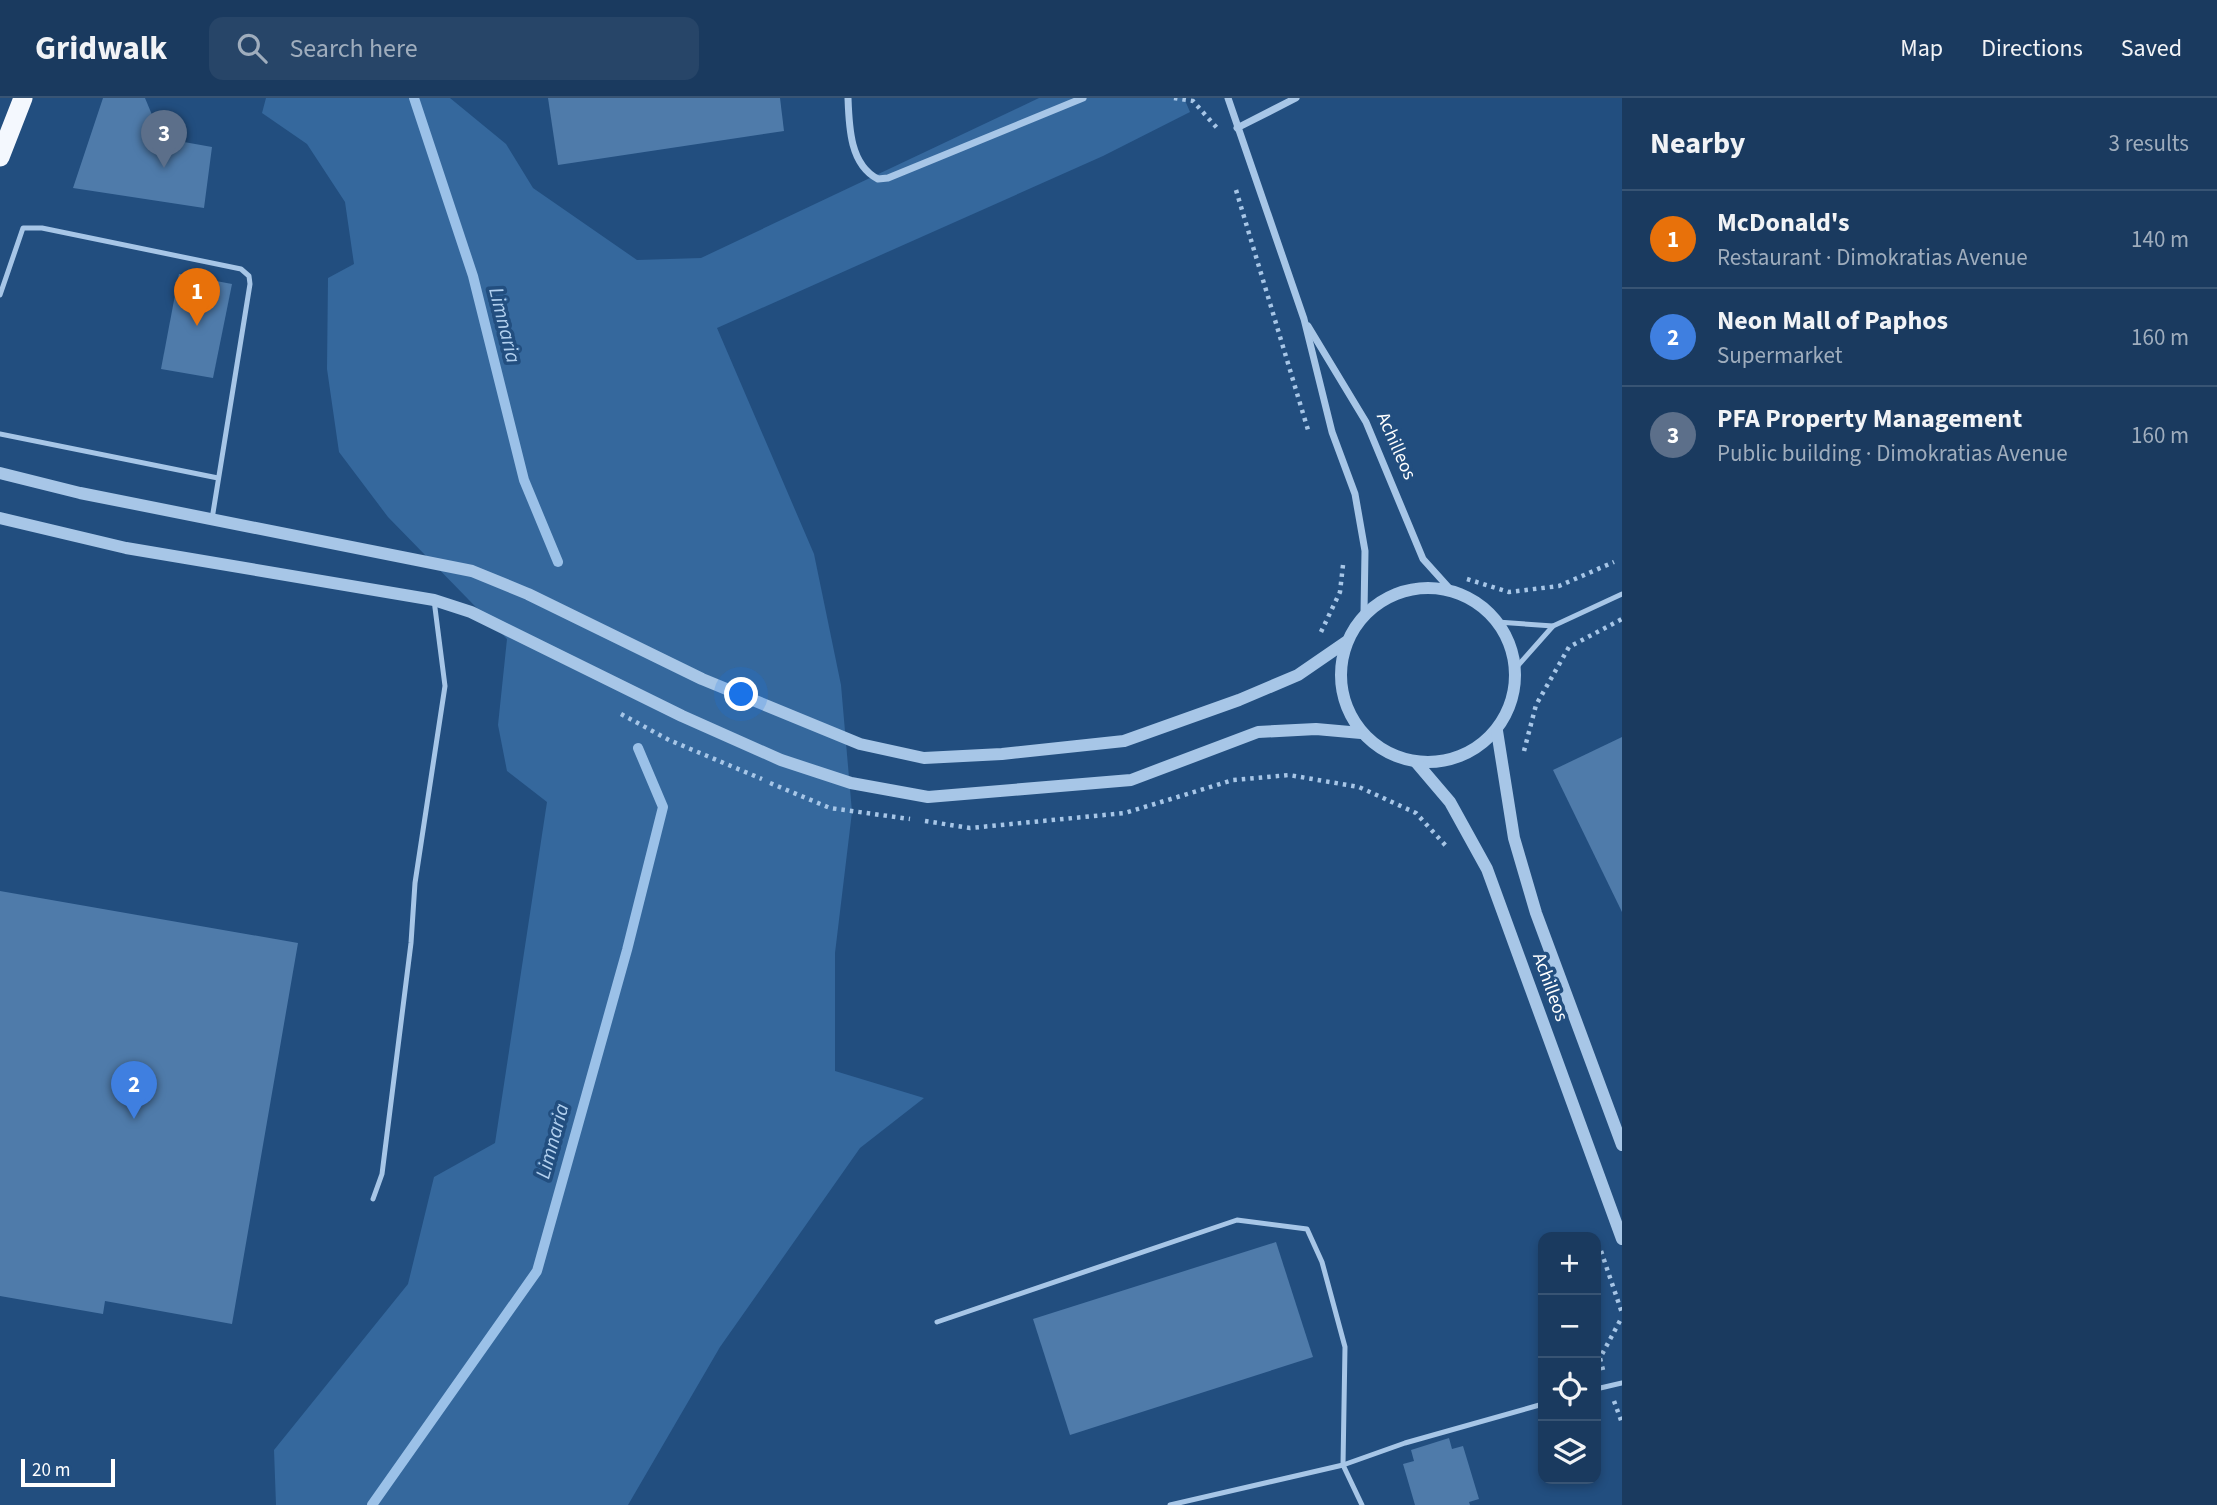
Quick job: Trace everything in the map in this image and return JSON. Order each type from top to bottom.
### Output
[{"type":"highway","points":[[0,157],[23,98]]},
{"type":"street","points":[[848,98],[848,117],[855,154],[861,167],[878,179],[888,178],[1083,98]]},
{"type":"street","name":"Achilleos","points":[[1228,98],[1304,319],[1332,432],[1355,494],[1365,551],[1364,613]]},
{"type":"street","points":[[1237,128],[1296,98]]},
{"type":"street","name":"Achilleos","points":[[1304,319],[1366,422],[1423,559],[1450,589]]},
{"type":"street","points":[[0,473],[80,493],[472,571],[528,594],[702,679],[860,744],[923,758],[1002,754],[1124,741],[1298,675],[1346,642]]},
{"type":"street","points":[[0,517],[126,548],[434,600],[471,612],[682,716],[781,760],[839,779],[928,797],[1131,780],[1258,732],[1316,729],[1361,733]]},
{"type":"street","points":[[1404,589],[1450,589],[1489,610],[1512,645],[1516,690],[1497,730],[1461,757],[1416,762],[1386,752],[1361,733],[1345,705],[1339,673],[1346,642],[1364,613],[1404,589]]},
{"type":"street","name":"Achilleos","points":[[1497,730],[1514,838],[1535,913],[1622,1145]]},
{"type":"street","name":"Achilleos","points":[[1416,762],[1450,802],[1487,869],[1622,1239]]},
{"type":"lane","points":[[0,295],[23,228],[42,228],[241,269],[248,276],[250,284],[212,519]]},
{"type":"lane","points":[[0,434],[219,478]]},
{"type":"lane","points":[[1514,670],[1553,626],[1622,594]]},
{"type":"lane","points":[[373,1199],[382,1174],[411,943],[415,883],[444,686],[434,600]]},
{"type":"lane","points":[[1496,621],[1553,626]]},
{"type":"lane","points":[[937,1322],[1237,1220],[1307,1229],[1322,1262],[1345,1347],[1343,1465],[1362,1505]]},
{"type":"lane","points":[[1601,1388],[1622,1383]]},
{"type":"lane","points":[[1170,1505],[1343,1465],[1405,1443],[1538,1405]]},
{"type":"path","points":[[1174,98],[1193,101],[1218,130]]},
{"type":"path","points":[[1234,182],[1309,431]]},
{"type":"path","points":[[1317,641],[1340,592],[1343,557]]},
{"type":"path","points":[[1458,572],[1467,579],[1509,593],[1559,586],[1614,562]]},
{"type":"path","points":[[1523,757],[1536,705],[1569,647],[1622,619]]},
{"type":"path","points":[[669,740],[830,808],[971,828],[1125,813],[1233,780],[1289,775],[1360,787],[1416,813],[1451,851]]},
{"type":"path","points":[[1601,1251],[1622,1313]]},
{"type":"shaded area","points":[[266,98],[450,98],[506,144],[533,188],[637,260],[701,258],[1039,98],[1184,98],[1190,112],[1103,156],[717,328],[814,554],[841,685],[852,812],[835,953],[835,1071],[924,1098],[860,1148],[720,1347],[628,1505],[276,1505],[274,1450],[408,1284],[434,1177],[495,1143],[547,802],[507,771],[498,725],[507,639],[388,517],[339,452],[327,369],[328,278],[354,264],[345,202],[307,144],[262,113]]},
{"type":"building","points":[[103,98],[145,98],[155,122],[156,137],[212,147],[204,208],[73,188]]},
{"type":"building","points":[[548,98],[780,98],[784,131],[558,165]]},
{"type":"building","points":[[179,274],[232,284],[213,378],[161,369]]},
{"type":"building","points":[[1622,737],[1622,912],[1553,770]]},
{"type":"building","points":[[0,891],[298,943],[232,1324],[105,1301],[103,1314],[0,1296]]},
{"type":"building","points":[[1276,1242],[1313,1357],[1070,1435],[1033,1319]]},
{"type":"building","points":[[1449,1438],[1452,1449],[1463,1446],[1479,1499],[1469,1502],[1470,1505],[1415,1505],[1403,1464],[1414,1461],[1411,1450]]},
{"type":"waterway","name":"Limnaria","points":[[414,98],[473,276],[524,480],[558,562]]},
{"type":"waterway","name":"Limnaria","points":[[372,1505],[537,1271],[627,950],[663,807],[638,748]]},
{"type":"place","name":"PFA Property Management","points":[[164,168]]},
{"type":"place","name":"McDonald's","points":[[197,326]]},
{"type":"place","name":"Neon Mall of Paphos","points":[[134,1119]]}]
